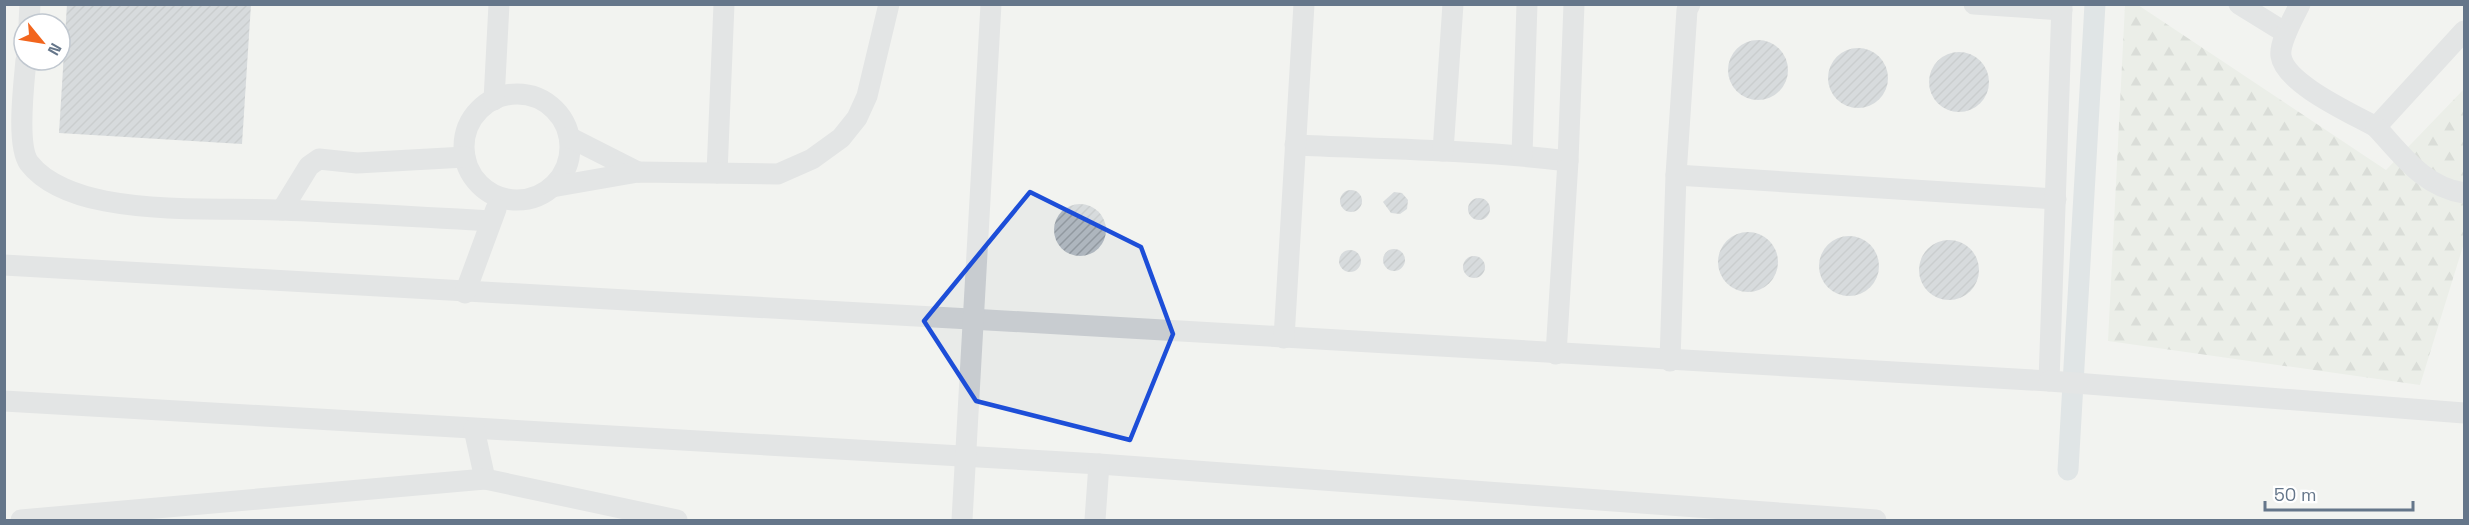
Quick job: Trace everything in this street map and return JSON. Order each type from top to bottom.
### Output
[{"type":"lane","points":[[494,100],[499,4]]},
{"type":"lane","points":[[717,173],[724,4]]},
{"type":"lane","points":[[552,188],[567,164],[570,151],[565,124],[557,112],[547,103],[521,94],[494,100],[482,107],[467,130],[465,158],[469,171],[477,182],[500,198],[527,199],[552,188],[638,172],[778,174],[812,159],[840,138],[857,118],[867,96],[889,4]]},
{"type":"lane","points":[[962,520],[969,435],[991,4]]},
{"type":"lane","points":[[1284,338],[1304,4]]},
{"type":"lane","points":[[1443,151],[1453,4]]},
{"type":"lane","points":[[1522,156],[1527,4]]},
{"type":"lane","points":[[1556,354],[1568,161],[1574,4]]},
{"type":"lane","points":[[1670,361],[1676,175],[1687,10],[1690,4]]},
{"type":"lane","points":[[1974,4],[2062,7],[2049,381]]},
{"type":"lane","points":[[2239,4],[2286,33]]},
{"type":"lane","points":[[2300,4],[2286,33],[2280,56],[2288,72],[2322,97],[2376,127],[2418,173],[2436,184],[2464,193]]},
{"type":"lane","points":[[2376,127],[2464,31]]},
{"type":"lane","points":[[25,72],[22,112],[23,148],[28,162],[42,177],[67,190],[104,201],[147,206],[282,210],[491,221]]},
{"type":"lane","points":[[569,137],[638,172]]},
{"type":"lane","points":[[1295,145],[1443,151],[1568,161]]},
{"type":"lane","points":[[282,210],[309,166],[319,159],[357,163],[465,158]]},
{"type":"lane","points":[[1676,175],[2056,199]]},
{"type":"lane","points":[[465,293],[500,198]]},
{"type":"lane","points":[[4,265],[465,293],[974,319],[1670,361],[2049,381],[2464,413]]},
{"type":"lane","points":[[4,401],[1099,464],[1876,520]]},
{"type":"lane","points":[[474,429],[485,479]]},
{"type":"lane","points":[[1095,520],[1099,464]]},
{"type":"lane","points":[[21,520],[485,479],[677,520]]},
{"type":"highlighted area","points":[[1030,192],[1141,247],[1173,334],[1130,440],[976,401],[924,321]]},
{"type":"shaded area","points":[[5,5],[2464,5],[2464,520],[5,520]]},
{"type":"green space","points":[[2125,5],[2138,5],[2386,170],[2464,89],[2464,243],[2420,385],[2108,341]]},
{"type":"building","points":[[67,4],[251,4],[242,144],[59,133],[63,72],[72,72],[72,12],[67,12]]},
{"type":"building","points":[[1752,40],[1764,40],[1775,45],[1783,53],[1788,70],[1786,82],[1775,95],[1764,100],[1752,100],[1741,95],[1733,87],[1728,76],[1728,64],[1733,53],[1741,45]]},
{"type":"building","points":[[1852,48],[1864,48],[1875,53],[1883,61],[1888,78],[1886,90],[1875,103],[1864,108],[1852,108],[1841,103],[1833,95],[1828,84],[1828,72],[1833,61],[1841,53]]},
{"type":"building","points":[[1959,52],[1971,54],[1984,65],[1989,82],[1987,94],[1976,107],[1959,112],[1947,110],[1934,99],[1929,82],[1931,70],[1942,57]]},
{"type":"building","points":[[1351,190],[1359,193],[1362,201],[1359,209],[1351,212],[1343,209],[1340,201],[1343,193]]},
{"type":"building","points":[[1394,192],[1402,193],[1408,200],[1407,209],[1400,214],[1391,213],[1383,202]]},
{"type":"building","points":[[1479,198],[1487,201],[1490,209],[1487,217],[1479,220],[1471,217],[1468,209],[1471,201]]},
{"type":"building","points":[[1075,204],[1085,204],[1099,211],[1106,230],[1099,249],[1085,256],[1075,256],[1065,252],[1058,245],[1054,235],[1054,225],[1058,215],[1065,208]]},
{"type":"building","points":[[1742,232],[1754,232],[1765,237],[1773,245],[1778,262],[1776,274],[1765,287],[1754,292],[1742,292],[1731,287],[1723,279],[1718,268],[1718,256],[1723,245],[1731,237]]},
{"type":"building","points":[[1843,236],[1855,236],[1866,241],[1874,249],[1879,266],[1877,278],[1866,291],[1855,296],[1843,296],[1832,291],[1824,283],[1819,272],[1819,260],[1824,249],[1832,241]]},
{"type":"building","points":[[1943,240],[1955,240],[1966,245],[1974,253],[1979,270],[1977,282],[1966,295],[1955,300],[1943,300],[1932,295],[1924,287],[1919,276],[1919,264],[1924,253],[1932,245]]},
{"type":"building","points":[[1394,249],[1402,252],[1405,260],[1402,268],[1394,271],[1386,268],[1383,260],[1386,252]]},
{"type":"building","points":[[1350,250],[1358,253],[1361,261],[1358,269],[1350,272],[1342,269],[1339,261],[1342,253]]},
{"type":"building","points":[[1474,256],[1482,259],[1485,267],[1482,275],[1474,278],[1466,275],[1463,267],[1466,259]]},
{"type":"waterway","points":[[2068,470],[2095,4]]}]
